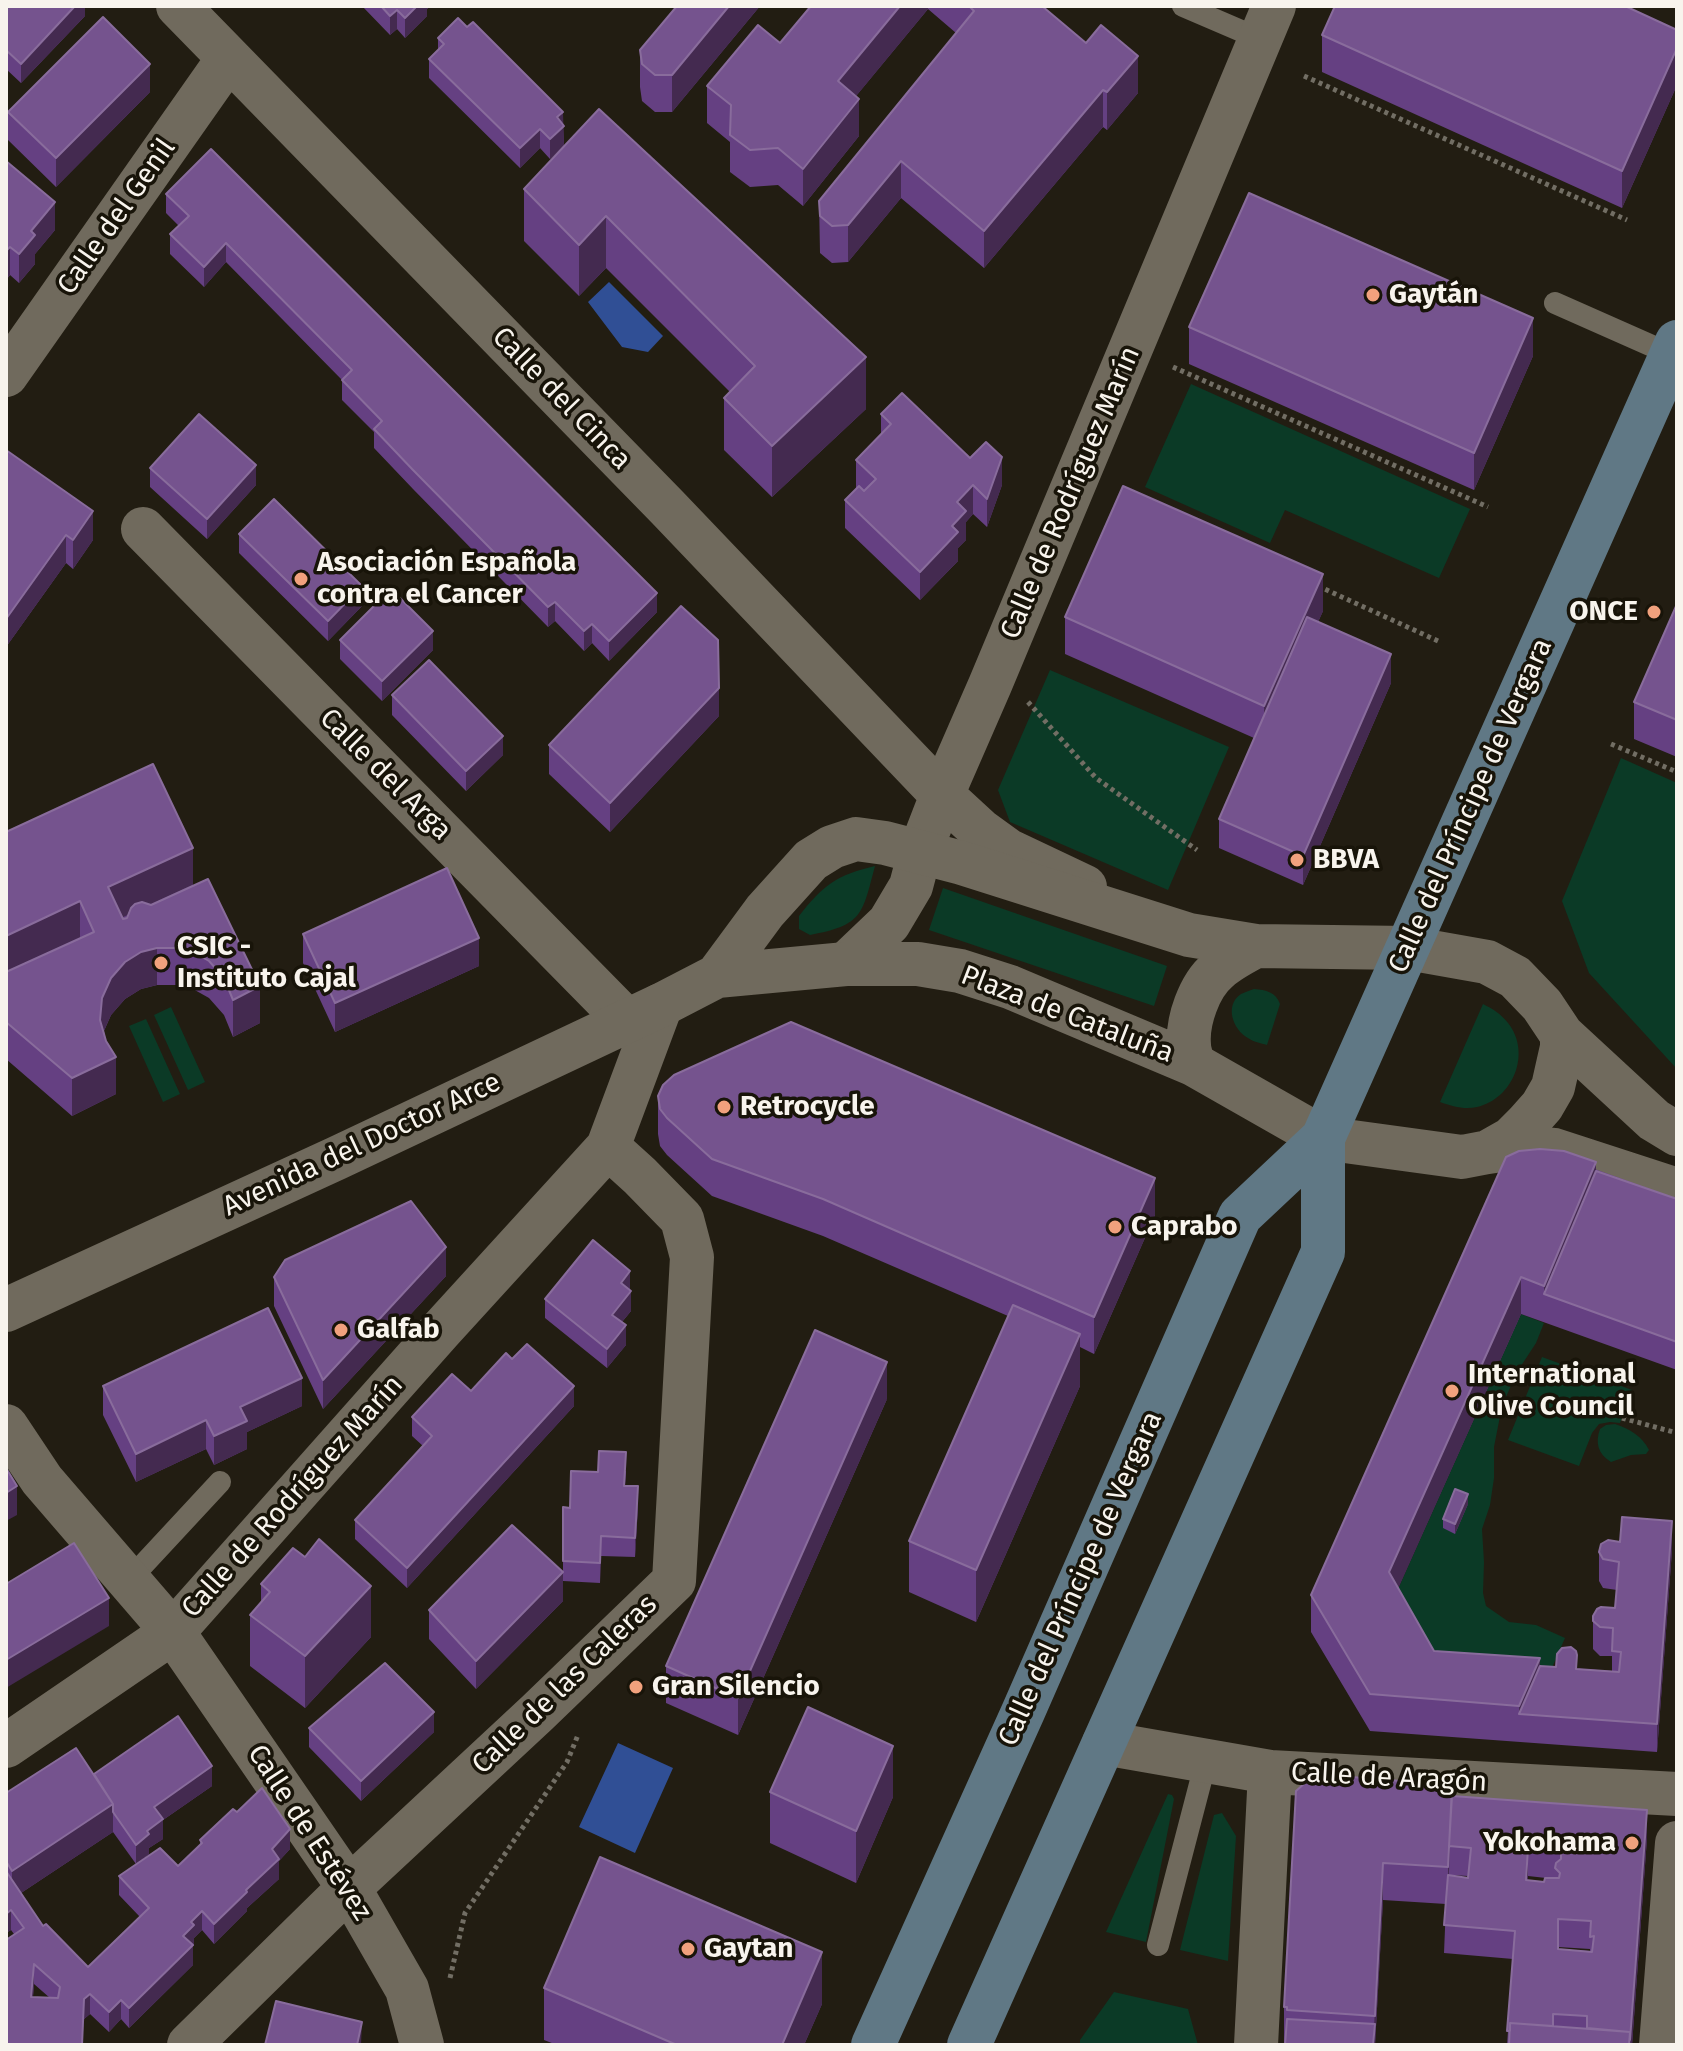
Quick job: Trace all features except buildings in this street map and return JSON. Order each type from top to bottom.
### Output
[{"type":"main road","name":"Calle del Príncipe de Vergara","points":[[873,2045],[1240,1216],[1323,1138],[1675,351]]},
{"type":"main road","name":"Calle del Príncipe de Vergara","points":[[969,2045],[1323,1252],[1323,1138]]},
{"type":"street","name":"Calle del Cinca","points":[[178,6],[668,508],[942,795]]},
{"type":"street","name":"Calle de Rodríguez Marín","points":[[846,964],[889,923],[911,886],[920,852],[942,795],[1267,22]]},
{"type":"street","name":"Calle del Genil","points":[[6,375],[228,59]]},
{"type":"street","name":"Calle del Arga","points":[[143,529],[644,1013]]},
{"type":"street","points":[[942,795],[980,830],[1009,851],[1170,928]]},
{"type":"street","name":"Avenida del Doctor Arce","points":[[717,976],[765,911],[811,860],[832,847],[856,839],[920,852]]},
{"type":"street","points":[[920,852],[1189,935],[1256,946],[1408,948],[1487,962],[1515,977],[1542,1005],[1562,1035],[1669,1133]]},
{"type":"street","name":"Plaza de Cataluña","points":[[1193,1064],[1189,1044],[1191,1024],[1204,987],[1216,971],[1256,946]]},
{"type":"street","name":"Avenida del Doctor Arce","points":[[6,1310],[337,1158],[717,976],[846,964]]},
{"type":"street","name":"Plaza de Cataluña","points":[[846,964],[918,964],[960,971],[1010,987],[1193,1064],[1323,1138],[1462,1157],[1521,1147],[1554,1150],[1677,1190]]},
{"type":"street","name":"Calle de Rodríguez Marín","points":[[6,1746],[173,1632],[608,1147],[644,1013]]},
{"type":"street","points":[[1488,1152],[1511,1139],[1542,1106],[1553,1087],[1562,1035]]},
{"type":"street","name":"Calle de las Caleras","points":[[189,2045],[349,1888],[548,1704],[674,1581],[692,1257],[682,1219],[608,1147]]},
{"type":"street","name":"Calle de Estévez","points":[[6,1426],[42,1480],[173,1632],[349,1888],[407,1989],[422,2045]]},
{"type":"street","name":"Calle de Aragón","points":[[1104,1743],[1270,1772],[1677,1794]]},
{"type":"street","points":[[1256,2045],[1270,1772]]},
{"type":"street","points":[[1661,2045],[1677,1843]]},
{"type":"lane","points":[[1183,6],[1267,22]]},
{"type":"lane","points":[[1555,303],[1675,351]]},
{"type":"lane","points":[[129,1580],[220,1482]]},
{"type":"lane","points":[[1158,1945],[1206,1761]]},
{"type":"path","points":[[1304,76],[1627,220]]},
{"type":"path","points":[[1173,367],[1488,507]]},
{"type":"path","points":[[1312,584],[1438,641]]},
{"type":"path","points":[[1027,701],[1096,778],[1197,850]]},
{"type":"path","points":[[1611,744],[1677,772]]},
{"type":"path","points":[[1622,1418],[1677,1433]]},
{"type":"path","points":[[448,1986],[465,1913],[567,1762],[579,1734]]},
{"type":"green space","points":[[1191,384],[1470,509],[1439,578],[1285,510],[1270,543],[1145,487]]},
{"type":"green space","points":[[1050,670],[1229,747],[1168,890],[1010,822],[998,790]]},
{"type":"green space","points":[[1621,758],[1677,783],[1677,1069],[1589,973],[1562,901]]},
{"type":"green space","points":[[875,866],[863,907],[850,922],[810,935],[799,929],[799,916],[824,889],[850,873]]},
{"type":"green space","points":[[943,888],[1167,966],[1154,1006],[929,930]]},
{"type":"green space","points":[[1254,989],[1270,992],[1280,1004],[1267,1045],[1243,1034],[1232,1017],[1236,999]]},
{"type":"green space","points":[[1483,1004],[1503,1017],[1515,1035],[1518,1061],[1515,1073],[1509,1085],[1490,1102],[1467,1108],[1440,1102]]},
{"type":"green space","points":[[171,1007],[205,1082],[188,1090],[154,1015]]},
{"type":"green space","points":[[146,1019],[180,1094],[163,1102],[129,1026]]},
{"type":"green space","points":[[1521,1314],[1544,1323],[1502,1406],[1494,1447],[1490,1505],[1482,1529],[1483,1593],[1486,1606],[1509,1622],[1536,1625],[1565,1638],[1540,1695],[1434,1688],[1389,1609]]},
{"type":"green space","points":[[1542,1357],[1632,1390],[1620,1423],[1599,1424],[1592,1433],[1579,1466],[1508,1440]]},
{"type":"green space","points":[[1615,1424],[1639,1437],[1649,1450],[1646,1454],[1611,1462],[1607,1459],[1599,1448],[1600,1429]]},
{"type":"green space","points":[[1168,1794],[1174,1799],[1146,1942],[1106,1932]]},
{"type":"green space","points":[[1222,1813],[1236,1836],[1228,1961],[1180,1950],[1214,1815]]},
{"type":"green space","points":[[1114,1992],[1188,2009],[1198,2045],[1080,2045],[1080,2040]]},
{"type":"water","points":[[609,282],[663,336],[648,352],[622,347],[588,302]]},
{"type":"water","points":[[618,1743],[673,1768],[635,1853],[579,1827]]},
{"type":"place","name":"Gaytán","points":[[1373,295]]},
{"type":"place","name":"Asociación Española contra el Cancer","points":[[301,579]]},
{"type":"place","name":"ONCE","points":[[1654,612]]},
{"type":"place","name":"BBVA","points":[[1297,860]]},
{"type":"place","name":"CSIC - Instituto Cajal","points":[[161,963]]},
{"type":"place","name":"Retrocycle","points":[[724,1107]]},
{"type":"place","name":"Caprabo","points":[[1115,1227]]},
{"type":"place","name":"Galfab","points":[[341,1330]]},
{"type":"place","name":"International Olive Council","points":[[1452,1391]]},
{"type":"place","name":"Gran Silencio","points":[[636,1687]]},
{"type":"place","name":"Yokohama","points":[[1632,1843]]},
{"type":"place","name":"Gaytan","points":[[688,1949]]}]
